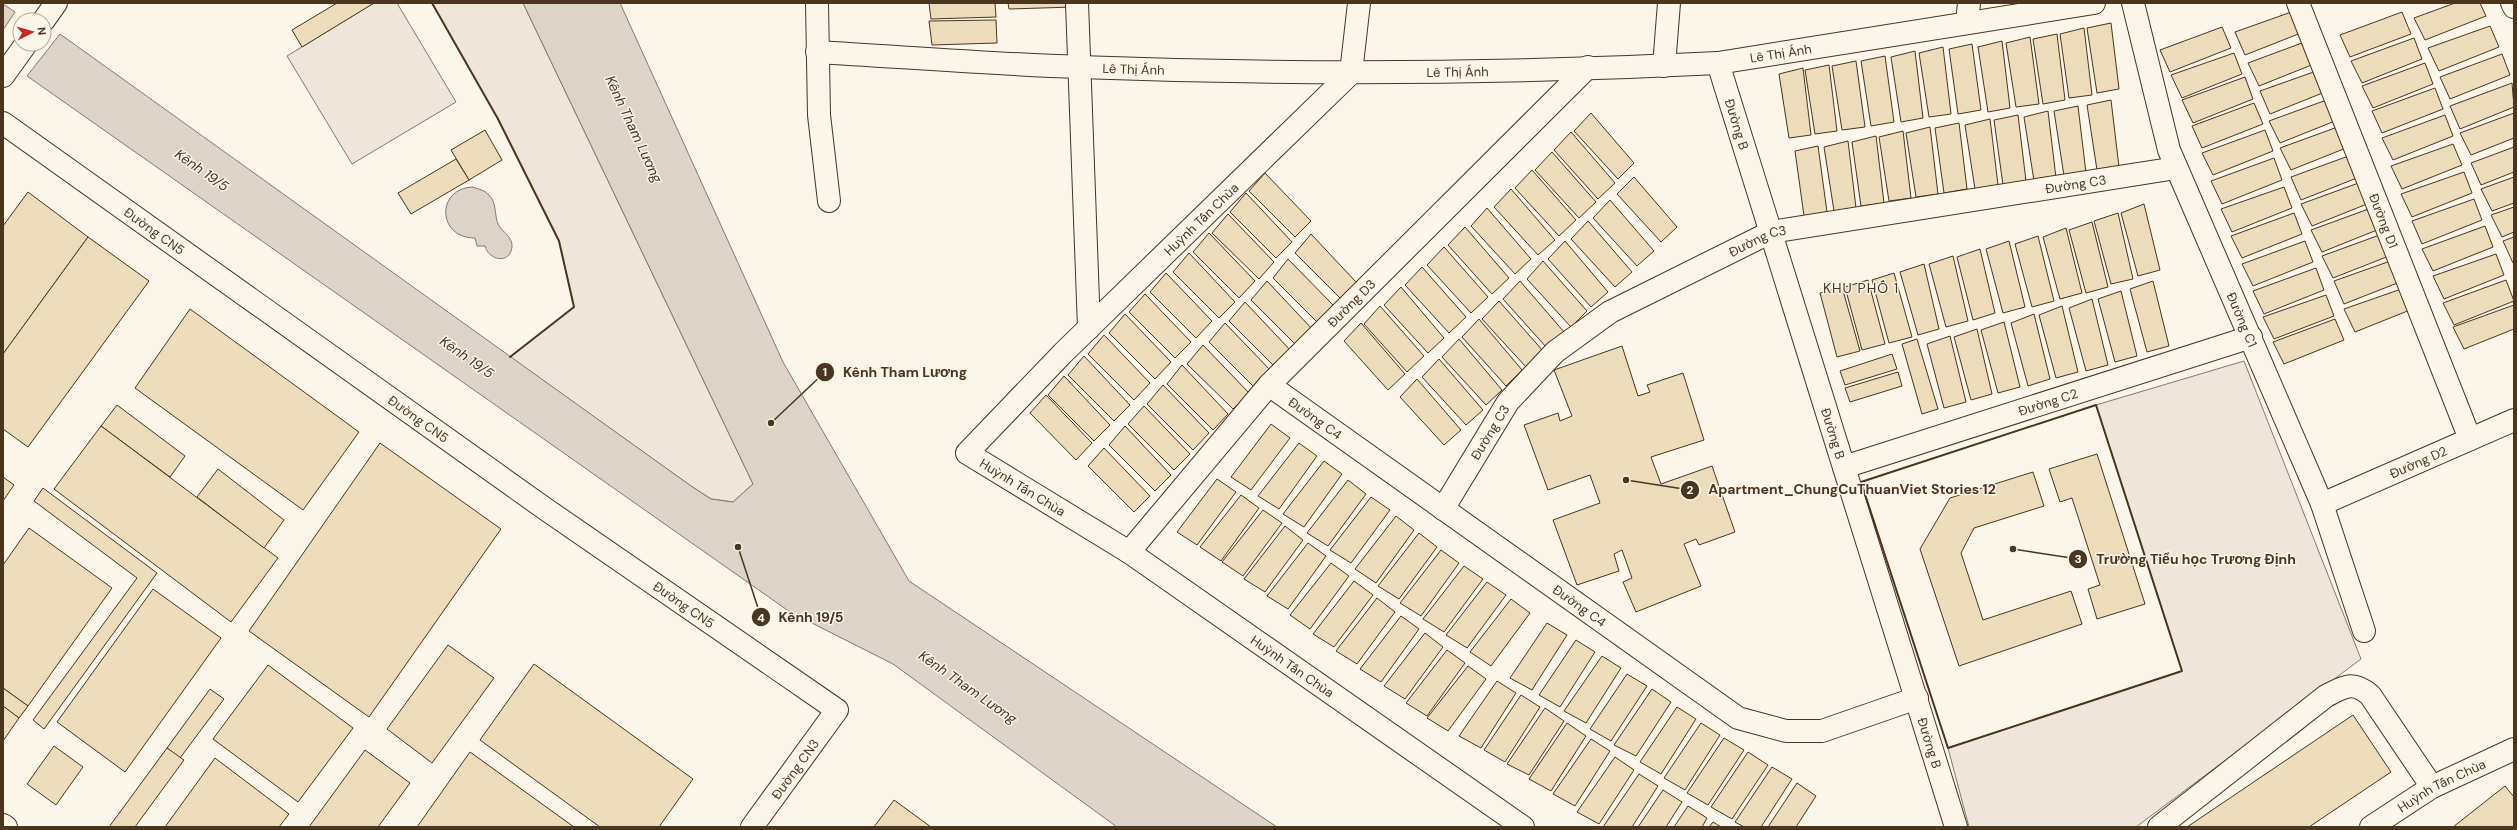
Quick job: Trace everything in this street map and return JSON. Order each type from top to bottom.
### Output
[{"type":"street","points":[[817,3],[819,115],[829,201]]},
{"type":"street","points":[[1077,3],[1089,328]]},
{"type":"street","points":[[1351,73],[1359,3]]},
{"type":"street","points":[[1664,66],[1669,3]]},
{"type":"street","name":"Lê Thị Ánh","points":[[817,52],[1079,67],[1351,73],[1664,66],[1718,63],[1968,13],[2094,3]]},
{"type":"street","name":"Đường C1","points":[[2133,3],[2169,150],[2322,504],[2364,631]]},
{"type":"street","name":"Đường D1","points":[[2298,3],[2470,439]]},
{"type":"street","points":[[2512,3],[2514,7]]},
{"type":"street","points":[[4,74],[20,52]]},
{"type":"street","name":"Đường B","points":[[1718,63],[1956,827]]},
{"type":"street","name":"Đường D3","points":[[1129,552],[1269,385],[1588,67]]},
{"type":"street","name":"Huỳnh Tấn Chùa","points":[[1351,73],[1089,328],[967,453],[1129,552],[1523,827]]},
{"type":"street","name":"Đường CN5","points":[[3,123],[544,508],[837,710]]},
{"type":"street","name":"Đường C3","points":[[1443,509],[1508,402],[1555,352],[1610,312],[1771,232],[2176,168]]},
{"type":"street","name":"Đường C2","points":[[1844,467],[2251,337]]},
{"type":"street","name":"Đường C4","points":[[1269,385],[1738,718],[1786,732],[1822,731],[1917,698]]},
{"type":"street","name":"Đường D2","points":[[2322,504],[2514,420]]},
{"type":"street","points":[[2159,827],[2326,696],[2346,686],[2360,687],[2370,695],[2432,787]]},
{"type":"street","name":"Đường CN3","points":[[752,827],[837,710]]},
{"type":"street","name":"Huỳnh Tấn Chùa","points":[[2371,827],[2432,787],[2514,750]]},
{"type":"shaded area","points":[[374,3],[397,3],[456,102],[352,164],[287,56]]},
{"type":"shaded area","points":[[432,3],[523,3],[753,484],[733,502],[711,499],[691,486],[510,357],[574,307],[559,241],[498,119]]},
{"type":"shaded area","points":[[2244,361],[2361,659],[2136,827],[1969,827],[1948,748],[2182,671],[2096,405]]},
{"type":"water","name":"Kênh Tham Lương","points":[[523,3],[620,3],[783,362],[909,581],[1277,827],[1117,827],[893,664],[790,612],[27,76],[46,52],[52,52],[52,44],[60,34],[711,499],[733,502],[753,484]]},
{"type":"water","points":[[3,4],[15,12],[12,12],[12,16],[3,30]]},
{"type":"water","points":[[472,187],[487,193],[492,198],[498,224],[511,240],[512,247],[510,253],[503,258],[490,255],[485,246],[477,246],[475,238],[462,236],[453,230],[448,222],[446,213],[447,204],[452,196],[460,190]]},
{"type":"building","points":[[337,3],[374,3],[302,47],[292,30]]},
{"type":"building","points":[[929,3],[995,3],[996,17],[931,19]]},
{"type":"building","points":[[1008,3],[1074,3],[1074,7],[1009,9]]},
{"type":"building","points":[[2455,3],[2480,3],[2486,16],[2425,40],[2414,18]]},
{"type":"building","points":[[2297,10],[2306,31],[2245,55],[2235,32]]},
{"type":"building","points":[[2402,12],[2411,34],[2350,57],[2340,35]]},
{"type":"building","points":[[996,20],[997,43],[932,45],[929,21]]},
{"type":"building","points":[[2111,23],[2119,89],[2097,93],[2087,28]]},
{"type":"building","points":[[2490,26],[2499,47],[2439,71],[2428,48]]},
{"type":"building","points":[[2222,27],[2231,48],[2170,72],[2160,50]]},
{"type":"building","points":[[2084,28],[2092,95],[2069,98],[2060,34]]},
{"type":"building","points":[[2057,34],[2065,100],[2043,104],[2033,39]]},
{"type":"building","points":[[2030,37],[2039,104],[2016,107],[2006,43]]},
{"type":"building","points":[[2414,38],[2422,59],[2362,83],[2351,61]]},
{"type":"building","points":[[2310,40],[2319,62],[2259,86],[2248,63]]},
{"type":"building","points":[[2002,41],[2010,108],[1988,112],[1978,47]]},
{"type":"building","points":[[1972,44],[1981,110],[1958,114],[1949,49]]},
{"type":"building","points":[[1943,47],[1951,114],[1929,117],[1919,53]]},
{"type":"building","points":[[1915,51],[1923,118],[1901,122],[1891,57]]},
{"type":"building","points":[[2234,53],[2242,74],[2182,98],[2171,75]]},
{"type":"building","points":[[2502,54],[2510,75],[2450,99],[2440,77]]},
{"type":"building","points":[[1885,56],[1894,122],[1871,126],[1861,61]]},
{"type":"building","points":[[1856,61],[1865,127],[1842,130],[1832,66]]},
{"type":"building","points":[[2425,63],[2433,84],[2373,108],[2362,86]]},
{"type":"building","points":[[1829,65],[1837,131],[1815,134],[1805,70]]},
{"type":"building","points":[[1803,68],[1811,135],[1789,138],[1779,74]]},
{"type":"building","points":[[2322,69],[2330,90],[2270,114],[2260,91]]},
{"type":"building","points":[[2245,77],[2253,99],[2193,123],[2182,100]]},
{"type":"building","points":[[2512,83],[2514,107],[2460,129],[2450,106]]},
{"type":"building","points":[[2435,88],[2443,109],[2382,133],[2372,111]]},
{"type":"building","points":[[2332,98],[2340,119],[2280,143],[2269,121]]},
{"type":"building","points":[[2111,100],[2119,167],[2097,170],[2087,105]]},
{"type":"building","points":[[2254,103],[2263,124],[2202,148],[2192,126]]},
{"type":"building","points":[[2078,106],[2086,173],[2064,176],[2054,111]]},
{"type":"building","points":[[2048,111],[2056,178],[2034,181],[2024,117]]},
{"type":"building","points":[[1591,113],[1634,163],[1618,179],[1574,131]]},
{"type":"building","points":[[2514,113],[2514,138],[2471,155],[2460,133]]},
{"type":"building","points":[[2018,115],[2026,181],[2003,185],[1994,120]]},
{"type":"building","points":[[2445,115],[2453,136],[2393,160],[2382,138]]},
{"type":"building","points":[[1990,119],[1998,185],[1975,189],[1965,125]]},
{"type":"building","points":[[1959,123],[1967,189],[1944,193],[1935,128]]},
{"type":"building","points":[[2343,125],[2351,146],[2291,170],[2280,148]]},
{"type":"building","points":[[1930,127],[1938,194],[1916,197],[1906,133]]},
{"type":"building","points":[[485,130],[502,160],[469,180],[451,150]]},
{"type":"building","points":[[2265,130],[2273,151],[2213,175],[2202,153]]},
{"type":"building","points":[[1903,131],[1911,198],[1889,201],[1879,137]]},
{"type":"building","points":[[1571,132],[1615,183],[1598,199],[1554,150]]},
{"type":"building","points":[[1876,136],[1884,203],[1861,206],[1852,142]]},
{"type":"building","points":[[1848,141],[1856,208],[1834,211],[1824,147]]},
{"type":"building","points":[[2453,144],[2462,165],[2402,189],[2391,166]]},
{"type":"building","points":[[1818,146],[1827,212],[1804,216],[1795,151]]},
{"type":"building","points":[[2514,147],[2514,172],[2481,185],[2471,163]]},
{"type":"building","points":[[1552,152],[1596,202],[1579,218],[1535,170]]},
{"type":"building","points":[[2354,154],[2362,176],[2301,200],[2291,177]]},
{"type":"building","points":[[2274,158],[2282,180],[2222,204],[2211,181]]},
{"type":"building","points":[[456,159],[469,180],[411,214],[398,193]]},
{"type":"building","points":[[1532,170],[1576,220],[1559,236],[1515,188]]},
{"type":"building","points":[[2464,172],[2472,193],[2412,217],[2401,194]]},
{"type":"building","points":[[1265,173],[1311,221],[1295,237],[1249,191]]},
{"type":"building","points":[[1634,177],[1677,227],[1661,242],[1617,194]]},
{"type":"building","points":[[2514,177],[2514,203],[2492,211],[2481,189]]},
{"type":"building","points":[[2364,181],[2372,202],[2312,226],[2301,204]]},
{"type":"building","points":[[2284,187],[2292,208],[2232,232],[2221,209]]},
{"type":"building","points":[[1511,189],[1555,240],[1538,255],[1494,207]]},
{"type":"building","points":[[28,192],[88,237],[3,354],[3,226]]},
{"type":"building","points":[[1246,193],[1292,242],[1276,258],[1230,212]]},
{"type":"building","points":[[2474,199],[2482,220],[2422,244],[2412,221]]},
{"type":"building","points":[[1610,200],[1654,251],[1637,266],[1593,218]]},
{"type":"building","points":[[2144,204],[2160,270],[2138,276],[2121,213]]},
{"type":"building","points":[[2374,207],[2382,228],[2322,252],[2311,230]]},
{"type":"building","points":[[2514,207],[2514,232],[2502,237],[2491,215]]},
{"type":"building","points":[[1487,208],[1531,259],[1515,274],[1471,226]]},
{"type":"building","points":[[2118,213],[2133,279],[2111,284],[2094,221]]},
{"type":"building","points":[[2294,213],[2302,234],[2242,258],[2231,236]]},
{"type":"building","points":[[1228,214],[1274,262],[1259,279],[1212,233]]},
{"type":"building","points":[[1588,221],[1632,272],[1615,287],[1571,239]]},
{"type":"building","points":[[2092,222],[2108,287],[2086,293],[2069,230]]},
{"type":"building","points":[[2485,226],[2493,247],[2433,271],[2422,249]]},
{"type":"building","points":[[1465,227],[1509,278],[1492,294],[1448,245]]},
{"type":"building","points":[[2066,228],[2082,293],[2060,299],[2043,237]]},
{"type":"building","points":[[1209,233],[1255,281],[1239,298],[1193,252]]},
{"type":"building","points":[[2385,233],[2394,254],[2333,278],[2322,256]]},
{"type":"building","points":[[1311,234],[1357,283],[1341,299],[1295,253]]},
{"type":"building","points":[[2038,236],[2054,301],[2032,307],[2015,244]]},
{"type":"building","points":[[88,237],[149,281],[28,447],[3,429],[3,354]]},
{"type":"building","points":[[2514,237],[2514,263],[2513,263],[2503,241]]},
{"type":"building","points":[[1565,241],[1608,292],[1591,307],[1548,259]]},
{"type":"building","points":[[2009,241],[2025,307],[2003,313],[1986,249]]},
{"type":"building","points":[[2305,241],[2313,262],[2253,286],[2242,264]]},
{"type":"building","points":[[1444,247],[1488,297],[1471,313],[1427,265]]},
{"type":"building","points":[[1980,249],[1995,313],[1973,320],[1957,257]]},
{"type":"building","points":[[1189,253],[1235,302],[1219,318],[1173,272]]},
{"type":"building","points":[[2496,254],[2504,275],[2444,299],[2433,276]]},
{"type":"building","points":[[1953,256],[1968,321],[1946,327],[1929,264]]},
{"type":"building","points":[[1288,259],[1335,307],[1319,324],[1273,278]]},
{"type":"building","points":[[2396,259],[2405,280],[2344,304],[2334,281]]},
{"type":"building","points":[[1543,261],[1587,311],[1571,327],[1527,279]]},
{"type":"building","points":[[1924,264],[1939,329],[1918,335],[1900,272]]},
{"type":"building","points":[[1422,267],[1466,317],[1449,333],[1405,285]]},
{"type":"building","points":[[2316,268],[2324,290],[2264,314],[2253,291]]},
{"type":"building","points":[[1166,273],[1212,321],[1196,338],[1150,292]]},
{"type":"building","points":[[1894,273],[1912,337],[1889,343],[1872,280]]},
{"type":"building","points":[[1868,280],[1885,344],[1862,350],[1845,287]]},
{"type":"building","points":[[2506,280],[2514,301],[2454,325],[2443,303]]},
{"type":"building","points":[[1267,281],[1313,330],[1297,346],[1251,300]]},
{"type":"building","points":[[1520,281],[1564,332],[1547,348],[1503,299]]},
{"type":"building","points":[[2153,281],[2169,346],[2147,352],[2130,289]]},
{"type":"building","points":[[1401,287],[1444,338],[1428,353],[1384,305]]},
{"type":"building","points":[[1842,287],[1860,351],[1837,357],[1820,293]]},
{"type":"building","points":[[2407,287],[2415,308],[2355,332],[2344,309]]},
{"type":"building","points":[[2121,291],[2137,356],[2115,362],[2098,299]]},
{"type":"building","points":[[1145,294],[1191,342],[1175,358],[1129,312]]},
{"type":"building","points":[[2326,295],[2334,316],[2274,339],[2263,317]]},
{"type":"building","points":[[2092,299],[2108,365],[2086,371],[2069,308]]},
{"type":"building","points":[[1499,301],[1543,351],[1526,367],[1482,319]]},
{"type":"building","points":[[1245,302],[1291,351],[1275,367],[1229,321]]},
{"type":"building","points":[[2514,305],[2514,329],[2464,349],[2453,327]]},
{"type":"building","points":[[1380,306],[1424,356],[1407,372],[1364,324]]},
{"type":"building","points":[[2062,306],[2078,372],[2056,378],[2039,315]]},
{"type":"building","points":[[190,309],[359,432],[303,510],[135,388]]},
{"type":"building","points":[[1125,314],[1171,362],[1155,379],[1109,333]]},
{"type":"building","points":[[2034,314],[2050,379],[2028,386],[2011,323]]},
{"type":"building","points":[[1479,319],[1522,370],[1506,386],[1462,337]]},
{"type":"building","points":[[2335,319],[2344,340],[2284,364],[2273,342]]},
{"type":"building","points":[[2004,322],[2020,387],[1998,393],[1981,330]]},
{"type":"building","points":[[1225,323],[1271,371],[1255,388],[1209,342]]},
{"type":"building","points":[[1361,323],[1405,374],[1388,390],[1344,341]]},
{"type":"building","points":[[1977,329],[1992,394],[1971,400],[1954,337]]},
{"type":"building","points":[[1104,335],[1150,383],[1134,400],[1088,354]]},
{"type":"building","points":[[1950,336],[1966,402],[1944,408],[1927,344]]},
{"type":"building","points":[[1459,339],[1502,390],[1486,405],[1442,357]]},
{"type":"building","points":[[1917,339],[1938,409],[1922,414],[1902,344]]},
{"type":"building","points":[[1203,345],[1249,393],[1233,409],[1187,364]]},
{"type":"building","points":[[1622,346],[1638,396],[1650,392],[1647,385],[1683,373],[1704,440],[1651,457],[1661,484],[1712,466],[1735,532],[1699,545],[1696,539],[1684,544],[1701,586],[1636,612],[1623,582],[1632,578],[1622,550],[1614,554],[1619,571],[1577,585],[1553,520],[1600,503],[1590,475],[1548,490],[1524,425],[1558,413],[1560,421],[1572,416],[1554,370]]},
{"type":"building","points":[[1892,354],[1897,369],[1845,385],[1840,371]]},
{"type":"building","points":[[1084,356],[1130,405],[1114,421],[1068,375]]},
{"type":"building","points":[[1439,359],[1483,410],[1466,425],[1422,377]]},
{"type":"building","points":[[1182,365],[1228,414],[1213,430],[1167,384]]},
{"type":"building","points":[[1898,372],[1902,386],[1850,402],[1845,388]]},
{"type":"building","points":[[1064,376],[1110,425],[1094,441],[1048,395]]},
{"type":"building","points":[[1417,379],[1461,430],[1444,445],[1400,397]]},
{"type":"building","points":[[1163,385],[1209,433],[1193,450],[1147,404]]},
{"type":"building","points":[[1046,395],[1092,443],[1076,460],[1030,413]]},
{"type":"building","points":[[117,405],[185,456],[170,477],[101,426]]},
{"type":"building","points":[[1144,406],[1190,454],[1174,470],[1128,424]]},
{"type":"building","points":[[1271,424],[1290,438],[1251,490],[1231,477]]},
{"type":"building","points":[[101,426],[278,558],[231,622],[54,489]]},
{"type":"building","points":[[1125,426],[1171,475],[1155,491],[1109,445]]},
{"type":"building","points":[[380,443],[501,529],[369,717],[249,631]]},
{"type":"building","points":[[1299,443],[1317,456],[1279,509],[1258,496]]},
{"type":"building","points":[[1104,448],[1150,496],[1134,512],[1088,466]]},
{"type":"building","points":[[2097,454],[2145,604],[2097,619],[2088,589],[2100,585],[2072,498],[2060,502],[2049,469]]},
{"type":"building","points":[[1324,461],[1342,474],[1304,527],[1283,514]]},
{"type":"building","points":[[218,469],[284,520],[264,548],[197,497]]},
{"type":"building","points":[[2033,472],[2044,506],[1974,528],[1961,553],[1983,620],[2071,591],[2082,624],[1959,666],[1920,549],[1950,498]]},
{"type":"building","points":[[3,477],[14,485],[3,501]]},
{"type":"building","points":[[1217,479],[1236,492],[1197,545],[1177,532]]},
{"type":"building","points":[[1348,480],[1366,494],[1328,546],[1307,533]]},
{"type":"building","points":[[43,488],[157,573],[44,729],[33,720],[137,578],[34,501]]},
{"type":"building","points":[[1241,495],[1259,508],[1221,561],[1200,547]]},
{"type":"building","points":[[1371,497],[1390,510],[1351,563],[1330,550]]},
{"type":"building","points":[[1263,510],[1282,523],[1243,576],[1222,562]]},
{"type":"building","points":[[1396,516],[1414,530],[1376,583],[1355,569]]},
{"type":"building","points":[[1285,526],[1303,540],[1265,592],[1244,579]]},
{"type":"building","points":[[29,528],[112,588],[28,706],[3,688],[3,565]]},
{"type":"building","points":[[1419,533],[1437,547],[1399,599],[1378,586]]},
{"type":"building","points":[[1308,543],[1326,556],[1288,609],[1267,596]]},
{"type":"building","points":[[1441,550],[1459,563],[1421,616],[1400,603]]},
{"type":"building","points":[[1331,563],[1349,576],[1310,629],[1290,615]]},
{"type":"building","points":[[1464,566],[1483,579],[1444,632],[1423,619]]},
{"type":"building","points":[[1354,581],[1373,595],[1334,647],[1313,634]]},
{"type":"building","points":[[1487,582],[1506,595],[1467,648],[1446,635]]},
{"type":"building","points":[[153,589],[221,638],[125,772],[57,722]]},
{"type":"building","points":[[1377,598],[1395,612],[1357,664],[1336,651]]},
{"type":"building","points":[[1511,599],[1530,613],[1491,666],[1470,652]]},
{"type":"building","points":[[1401,616],[1419,629],[1381,682],[1360,669]]},
{"type":"building","points":[[1547,623],[1567,635],[1532,690],[1510,678]]},
{"type":"building","points":[[1425,633],[1443,647],[1405,699],[1384,686]]},
{"type":"building","points":[[1576,640],[1595,652],[1560,707],[1539,695]]},
{"type":"building","points":[[448,645],[494,678],[432,763],[387,729]]},
{"type":"building","points":[[1447,650],[1465,663],[1427,716],[1406,703]]},
{"type":"building","points":[[1602,656],[1621,668],[1586,723],[1564,711]]},
{"type":"building","points":[[534,664],[693,779],[659,827],[600,827],[480,740]]},
{"type":"building","points":[[268,665],[353,728],[298,802],[213,739]]},
{"type":"building","points":[[1468,666],[1486,679],[1448,731],[1427,718]]},
{"type":"building","points":[[1627,674],[1647,686],[1611,741],[1590,729]]},
{"type":"building","points":[[1497,681],[1516,693],[1481,748],[1459,736]]},
{"type":"building","points":[[3,688],[28,706],[19,718],[3,706]]},
{"type":"building","points":[[210,689],[224,699],[180,758],[167,748]]},
{"type":"building","points":[[1652,689],[1671,702],[1636,756],[1614,745]]},
{"type":"building","points":[[1521,695],[1540,707],[1505,762],[1484,750]]},
{"type":"building","points":[[3,706],[19,718],[3,741]]},
{"type":"building","points":[[1677,707],[1696,719],[1661,774],[1640,762]]},
{"type":"building","points":[[1545,708],[1564,721],[1529,775],[1507,764]]},
{"type":"building","points":[[2353,715],[2391,772],[2309,827],[2187,827]]},
{"type":"building","points":[[1567,723],[1586,736],[1551,791],[1529,779]]},
{"type":"building","points":[[1701,723],[1720,735],[1685,790],[1664,778]]},
{"type":"building","points":[[1724,738],[1744,750],[1708,805],[1687,793]]},
{"type":"building","points":[[1591,739],[1610,751],[1575,806],[1553,794]]},
{"type":"building","points":[[54,746],[83,767],[56,805],[27,784]]},
{"type":"building","points":[[167,748],[184,760],[135,827],[109,827]]},
{"type":"building","points":[[365,750],[410,783],[378,827],[309,827]]},
{"type":"building","points":[[470,752],[574,827],[417,827]]},
{"type":"building","points":[[1748,752],[1768,765],[1732,819],[1711,807]]},
{"type":"building","points":[[1615,757],[1634,770],[1599,824],[1577,812]]},
{"type":"building","points":[[215,758],[289,814],[279,827],[165,827]]},
{"type":"building","points":[[1772,767],[1792,779],[1761,827],[1744,827],[1735,822]]},
{"type":"building","points":[[1639,774],[1658,786],[1632,827],[1603,827]]},
{"type":"building","points":[[1797,783],[1816,796],[1796,827],[1768,827]]},
{"type":"building","points":[[2505,786],[2514,797],[2514,827],[2453,827]]},
{"type":"building","points":[[1663,790],[1682,802],[1666,827],[1638,827]]},
{"type":"building","points":[[894,800],[931,827],[874,827]]},
{"type":"building","points":[[1688,806],[1707,818],[1702,827],[1674,827]]},
{"type":"building","points":[[1713,822],[1721,827],[1709,827]]},
{"type":"wall","points":[[432,3],[498,119],[559,241],[574,307],[510,357]]},
{"type":"wall","points":[[2096,405],[2182,671],[1948,748],[1861,482],[2096,405]]},
{"type":"place","name":"Kênh Tham Lương","points":[[771,423]]},
{"type":"place","name":"Apartment_ChungCuThuanViet Stories 12","points":[[1626,480]]},
{"type":"place","name":"Kênh 19/5","points":[[738,547]]},
{"type":"place","name":"Trường Tiểu học Trương Định","points":[[2013,549]]},
{"type":"district","name":"KHU PHỐ 1","points":[[1861,288]]}]
